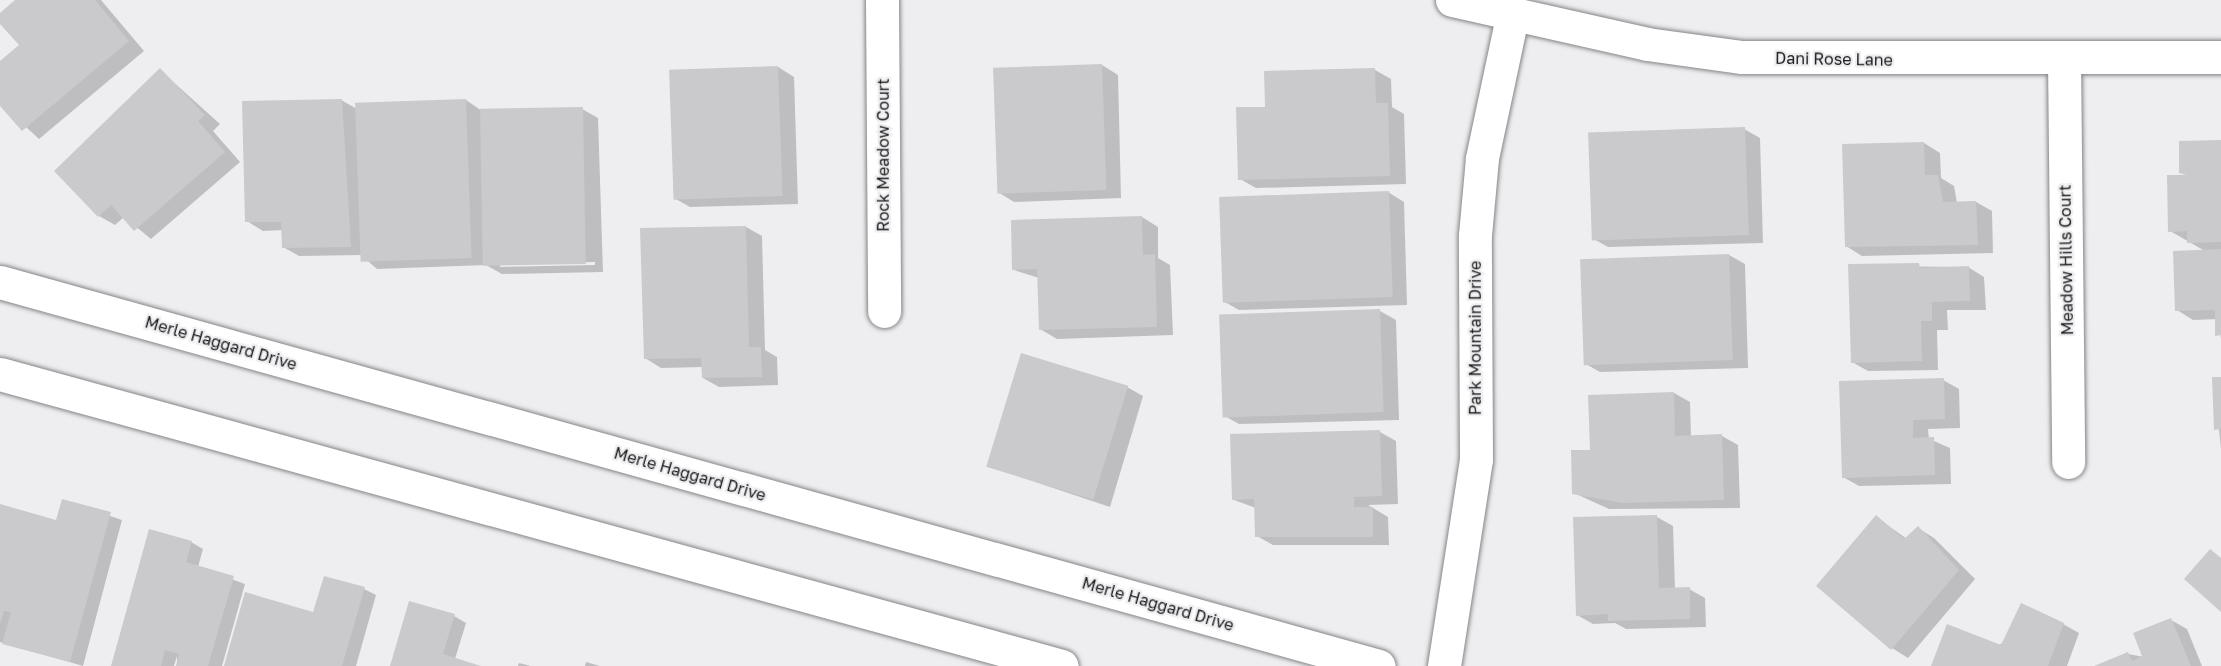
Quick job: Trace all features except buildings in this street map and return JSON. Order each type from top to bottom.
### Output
[{"type":"main road","name":"Rock Meadow Court","points":[[882,0],[884,311]]},
{"type":"main road","name":"Dani Rose Lane","points":[[1452,0],[1647,44],[1742,57],[2221,57]]},
{"type":"main road","name":"Park Mountain Drive","points":[[1444,666],[1476,459],[1475,235],[1482,158],[1513,12]]},
{"type":"main road","name":"Meadow Hills Court","points":[[2064,58],[2068,462]]},
{"type":"main road","name":"Merle Haggard Drive","points":[[0,282],[1379,666]]},
{"type":"main road","points":[[0,374],[1062,666]]}]
